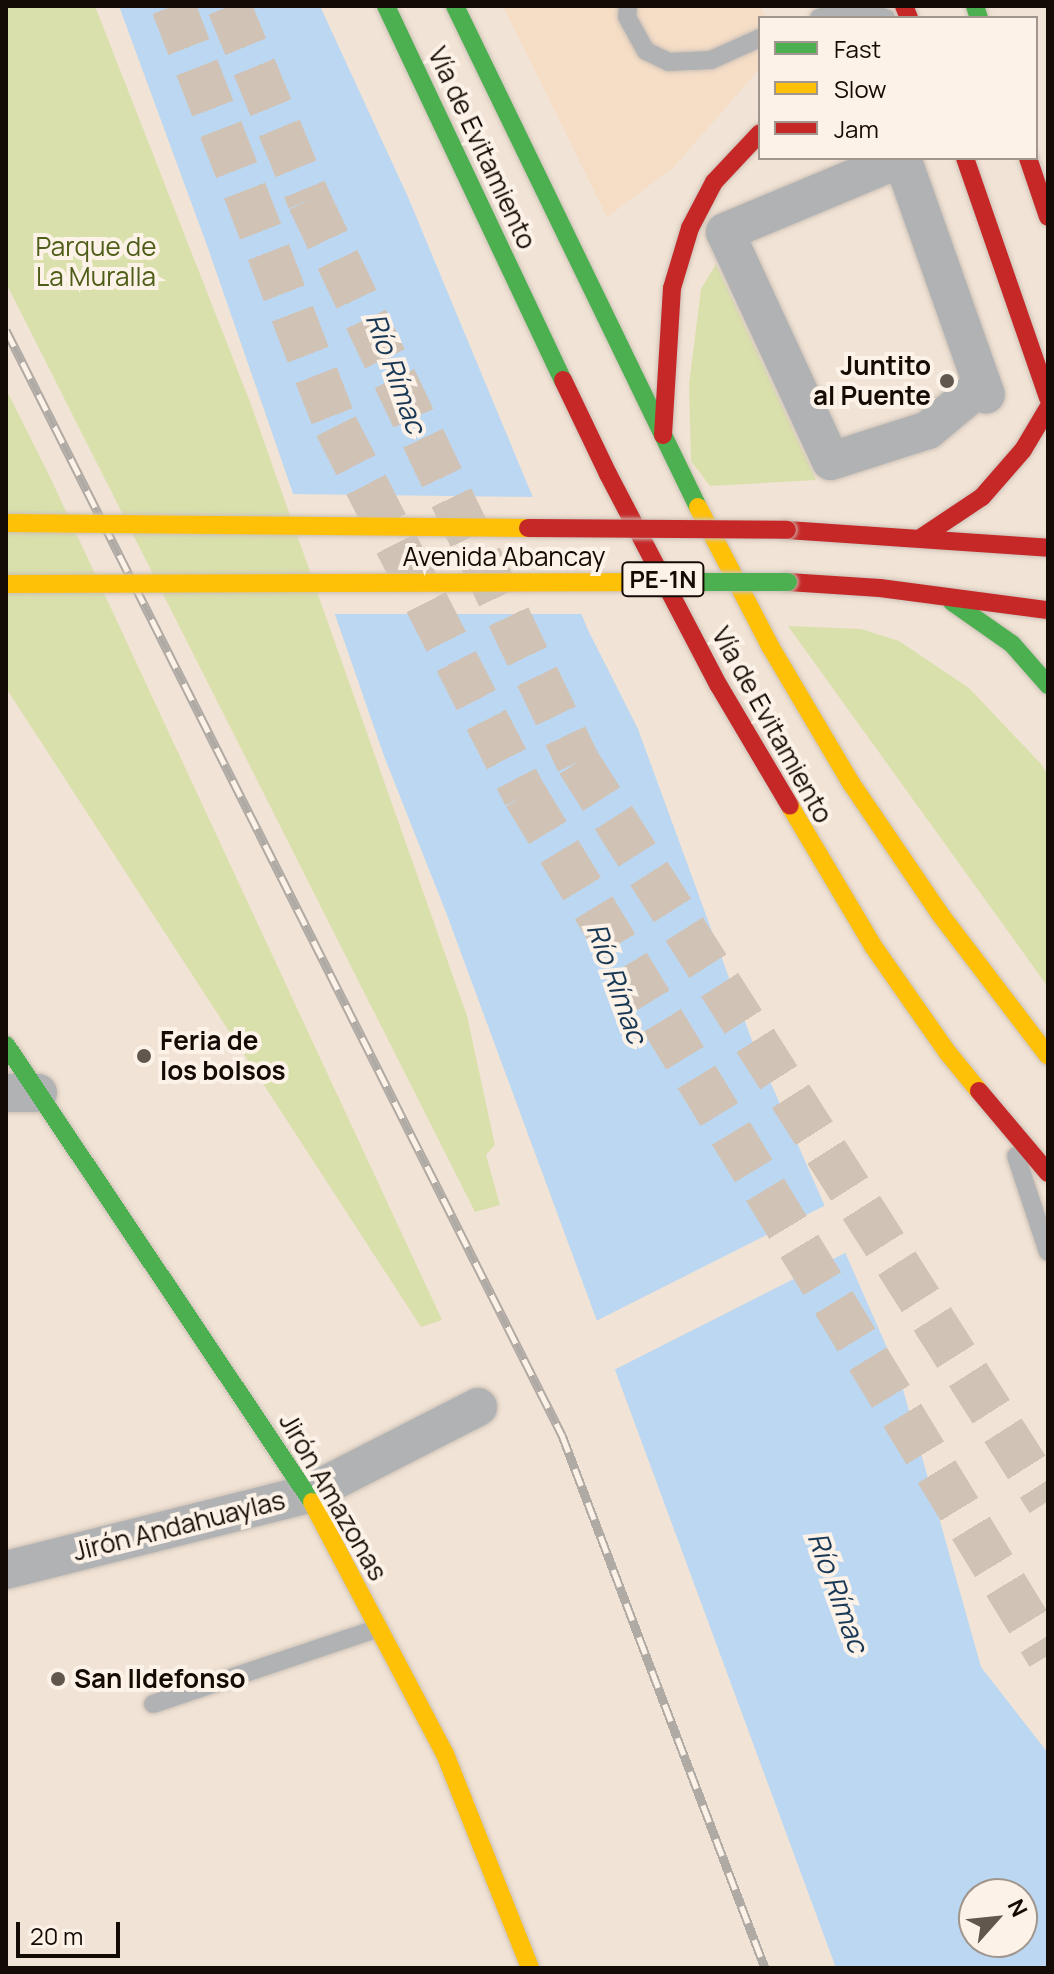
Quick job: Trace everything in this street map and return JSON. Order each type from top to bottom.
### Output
[{"type":"main road","name":"Vía de Evitamiento","points":[[386,6],[608,474],[719,686],[873,946],[948,1053],[1048,1173]]},
{"type":"main road","name":"Vía de Evitamiento","points":[[455,6],[663,438],[770,646],[851,783],[940,914],[1048,1056]]},
{"type":"main road","points":[[663,438],[672,288],[690,228],[714,182],[758,135]]},
{"type":"main road","points":[[966,160],[1048,398]]},
{"type":"main road","points":[[1029,160],[1048,217]]},
{"type":"main road","points":[[922,537],[982,497],[1023,450],[1048,408]]},
{"type":"main road","name":"Avenida Abancay","points":[[6,523],[787,530],[1048,548]]},
{"type":"main road","name":"Avenida Abancay","points":[[6,584],[788,582],[1048,610]]},
{"type":"main road","points":[[943,597],[1012,644],[1048,685]]},
{"type":"main road","name":"Jirón Amazonas","points":[[6,1045],[22,1093],[308,1494],[445,1754],[530,1968]]},
{"type":"street","points":[[897,160],[725,232],[831,461],[928,430],[984,390],[903,160]]},
{"type":"street","name":"Jirón Andahuaylas","points":[[6,1570],[308,1494],[478,1407]]},
{"type":"lane","points":[[628,6],[627,17],[646,51],[669,62],[711,60],[758,39]]},
{"type":"lane","points":[[826,16],[850,9],[878,16]]},
{"type":"lane","points":[[1003,1116],[1048,1252]]},
{"type":"lane","points":[[153,1704],[379,1628]]},
{"type":"shaded area","points":[[503,6],[760,6],[765,16],[758,16],[758,70],[674,167],[607,217]]},
{"type":"green space","name":"Parque de La Muralla","points":[[6,6],[95,6],[250,402],[467,1016],[495,1145],[486,1155],[500,1205],[475,1212],[6,283]]},
{"type":"green space","points":[[716,264],[816,480],[710,486],[691,461],[689,384],[701,289]]},
{"type":"green space","points":[[6,389],[49,475],[442,1320],[421,1327],[6,688]]},
{"type":"green space","points":[[788,626],[861,629],[899,641],[969,688],[1041,764],[1048,775],[1048,987]]},
{"type":"water","name":"Río Rímac","points":[[119,6],[320,6],[408,197],[588,630],[638,729],[751,1038],[899,1375],[981,1667],[1048,1753],[1048,1968],[836,1968],[447,915],[384,756],[209,251]]},
{"type":"pier","points":[[289,494],[536,497],[586,614],[331,614]]},
{"type":"pier","points":[[828,1204],[849,1251],[610,1372],[592,1323]]},
{"type":"tunnel","points":[[173,6],[336,426],[525,795],[1048,1655]]},
{"type":"tunnel","points":[[229,6],[309,200],[578,762],[1048,1501]]},
{"type":"railway","points":[[6,330],[562,1435],[765,1968]]},
{"type":"traffic: fast","points":[[386,6],[563,380]]},
{"type":"traffic: fast","points":[[455,6],[698,507]]},
{"type":"traffic: fast","points":[[975,6],[978,16]]},
{"type":"traffic: fast","points":[[685,582],[788,582]]},
{"type":"traffic: fast","points":[[952,602],[1012,644],[1048,685]]},
{"type":"traffic: fast","points":[[6,1045],[312,1502]]},
{"type":"traffic: slow","points":[[698,507],[770,646],[851,783],[940,914],[1048,1056]]},
{"type":"traffic: slow","points":[[6,523],[528,528]]},
{"type":"traffic: slow","points":[[6,584],[685,582]]},
{"type":"traffic: slow","points":[[790,806],[873,946],[948,1053],[979,1091]]},
{"type":"traffic: slow","points":[[312,1502],[445,1754],[530,1968]]},
{"type":"traffic: jam","points":[[904,6],[908,16]]},
{"type":"traffic: jam","points":[[663,435],[672,288],[690,228],[714,182],[758,135]]},
{"type":"traffic: jam","points":[[966,160],[1048,398]]},
{"type":"traffic: jam","points":[[1029,160],[1048,217]]},
{"type":"traffic: jam","points":[[563,380],[608,474],[719,686],[790,806]]},
{"type":"traffic: jam","points":[[922,537],[982,497],[1023,450],[1048,408]]},
{"type":"traffic: jam","points":[[528,528],[787,530]]},
{"type":"traffic: jam","points":[[787,530],[1048,548]]},
{"type":"traffic: jam","points":[[788,582],[880,588],[1048,610]]},
{"type":"traffic: jam","points":[[979,1091],[1048,1173]]},
{"type":"place","name":"Juntito al Puente","points":[[947,381]]},
{"type":"place","name":"Feria de los bolsos","points":[[144,1056]]},
{"type":"place","name":"San Ildefonso","points":[[58,1679]]}]
